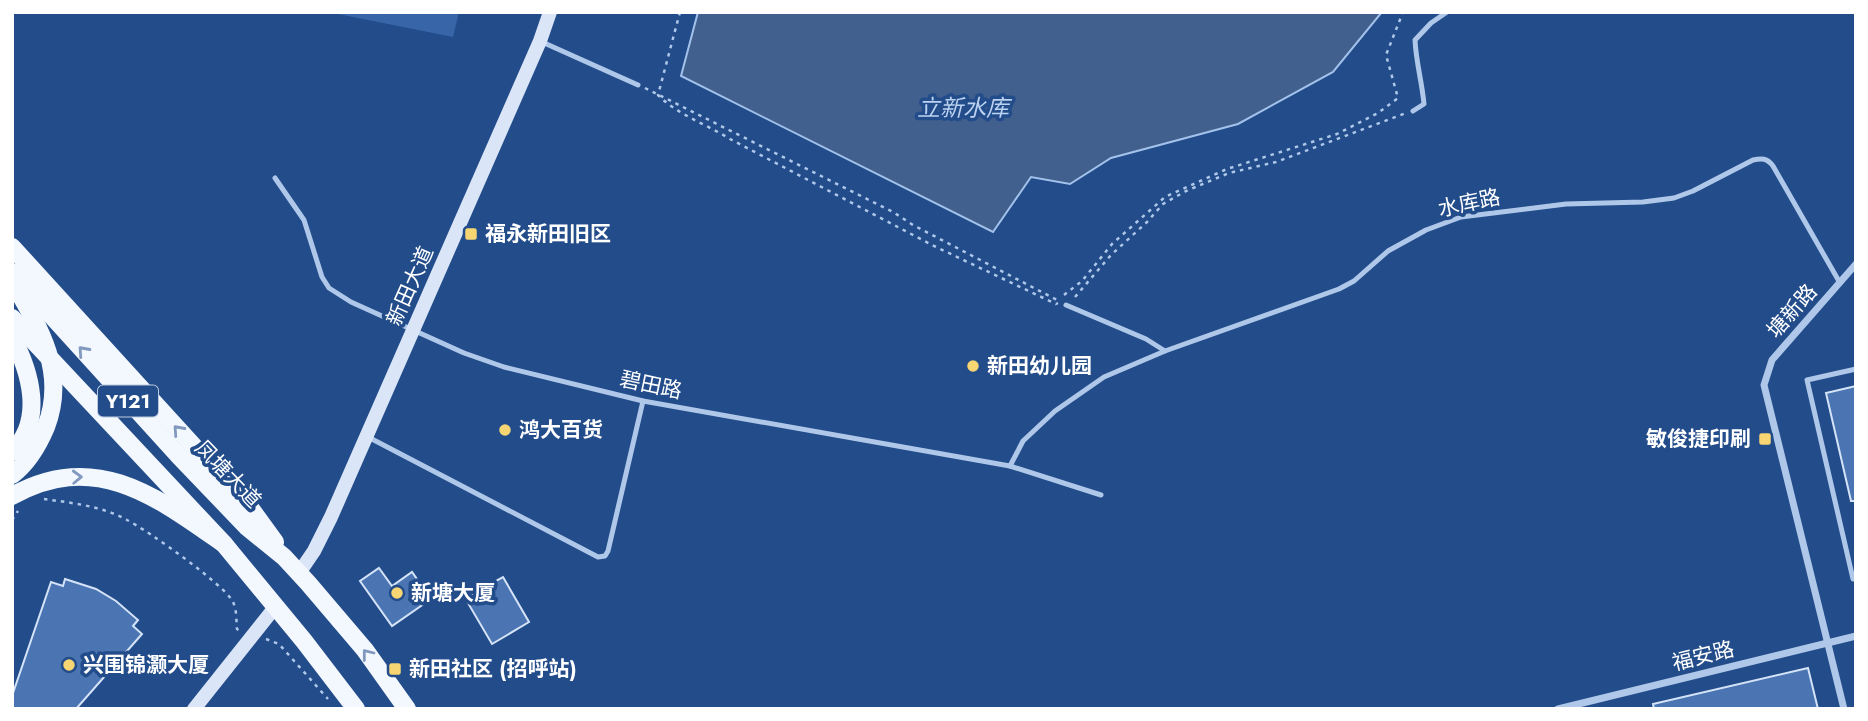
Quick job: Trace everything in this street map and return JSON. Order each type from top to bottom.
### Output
[{"type":"main road","points":[[12,247],[251,509],[284,557]]},
{"type":"main road","name":"凤塘大道","points":[[12,272],[160,436],[247,527],[299,573],[365,650],[407,709]]},
{"type":"main road","points":[[12,281],[37,322],[54,373],[54,395],[42,438],[33,454],[12,475]]},
{"type":"main road","name":"Y121","points":[[12,318],[224,544],[356,709]]},
{"type":"main road","points":[[12,337],[25,362],[32,398],[25,432],[12,452]]},
{"type":"main road","points":[[12,496],[57,478],[77,476],[112,480],[150,494],[224,544]]},
{"type":"street","name":"新田大道","points":[[299,573],[323,535],[540,41],[550,12]]},
{"type":"street","name":"塘新路","points":[[1828,643],[1764,385],[1772,360],[1856,264]]},
{"type":"street","points":[[194,709],[276,606]]},
{"type":"street","name":"福安路","points":[[1558,709],[1856,636]]},
{"type":"street","points":[[1828,643],[1844,709]]},
{"type":"lane","points":[[1413,111],[1424,104],[1415,40],[1447,12]]},
{"type":"lane","points":[[540,41],[638,85]]},
{"type":"lane","name":"水库路","points":[[1165,351],[1339,289],[1354,281],[1388,251],[1426,230],[1461,218],[1566,204],[1643,202],[1674,198],[1762,158],[1769,160],[1773,166],[1840,282]]},
{"type":"lane","name":"碧田路","points":[[275,178],[304,220],[322,277],[329,288],[351,302],[464,353],[504,367],[643,401],[1010,466],[1101,495]]},
{"type":"lane","points":[[1066,305],[1146,339],[1165,351]]},
{"type":"lane","points":[[1010,466],[1023,440],[1055,411],[1104,377],[1165,351]]},
{"type":"lane","points":[[1856,369],[1807,380],[1853,579],[1856,579]]},
{"type":"lane","points":[[367,436],[598,557],[605,556],[608,551],[643,401]]},
{"type":"path","points":[[658,95],[680,12]]},
{"type":"path","points":[[658,95],[672,109],[711,127],[934,246],[1056,304],[1082,281],[1112,244],[1165,197],[1227,169],[1338,134],[1378,113],[1398,98],[1386,55],[1403,12]]},
{"type":"path","points":[[638,85],[893,212],[1066,305],[1078,295],[1111,255],[1163,204],[1186,191],[1229,173],[1276,162],[1413,111]]},
{"type":"path","points":[[39,498],[89,506],[127,519],[184,558],[228,594],[234,605],[237,629],[244,634]]},
{"type":"path","points":[[257,639],[279,644],[328,699]]},
{"type":"shaded area","points":[[328,12],[459,12],[453,37]]},
{"type":"water","name":"立新水库","points":[[698,12],[1382,12],[1333,72],[1238,124],[1111,158],[1070,184],[1031,177],[993,232],[681,76]]},
{"type":"building","points":[[1856,386],[1856,501],[1851,501],[1826,393]]},
{"type":"building","name":"新塘大厦","points":[[379,568],[392,586],[412,572],[431,599],[392,626],[360,581]]},
{"type":"building","points":[[503,577],[529,622],[492,644],[465,598]]},
{"type":"building","name":"兴围锦灏大厦","points":[[65,579],[96,589],[116,601],[138,620],[133,626],[142,634],[76,709],[12,709],[12,696],[51,582],[63,586]]},
{"type":"building","points":[[1808,668],[1818,709],[1654,709],[1653,704]]},
{"type":"place","name":"福永新田旧区","points":[[471,234]]},
{"type":"place","name":"新田幼儿园","points":[[973,366]]},
{"type":"place","name":"鸿大百货","points":[[505,430]]},
{"type":"place","name":"敏俊捷印刷","points":[[1765,439]]},
{"type":"place","name":"新塘大厦","points":[[397,593]]},
{"type":"place","name":"兴围锦灏大厦","points":[[69,665]]},
{"type":"place","name":"新田社区 (招呼站)","points":[[395,669]]}]
